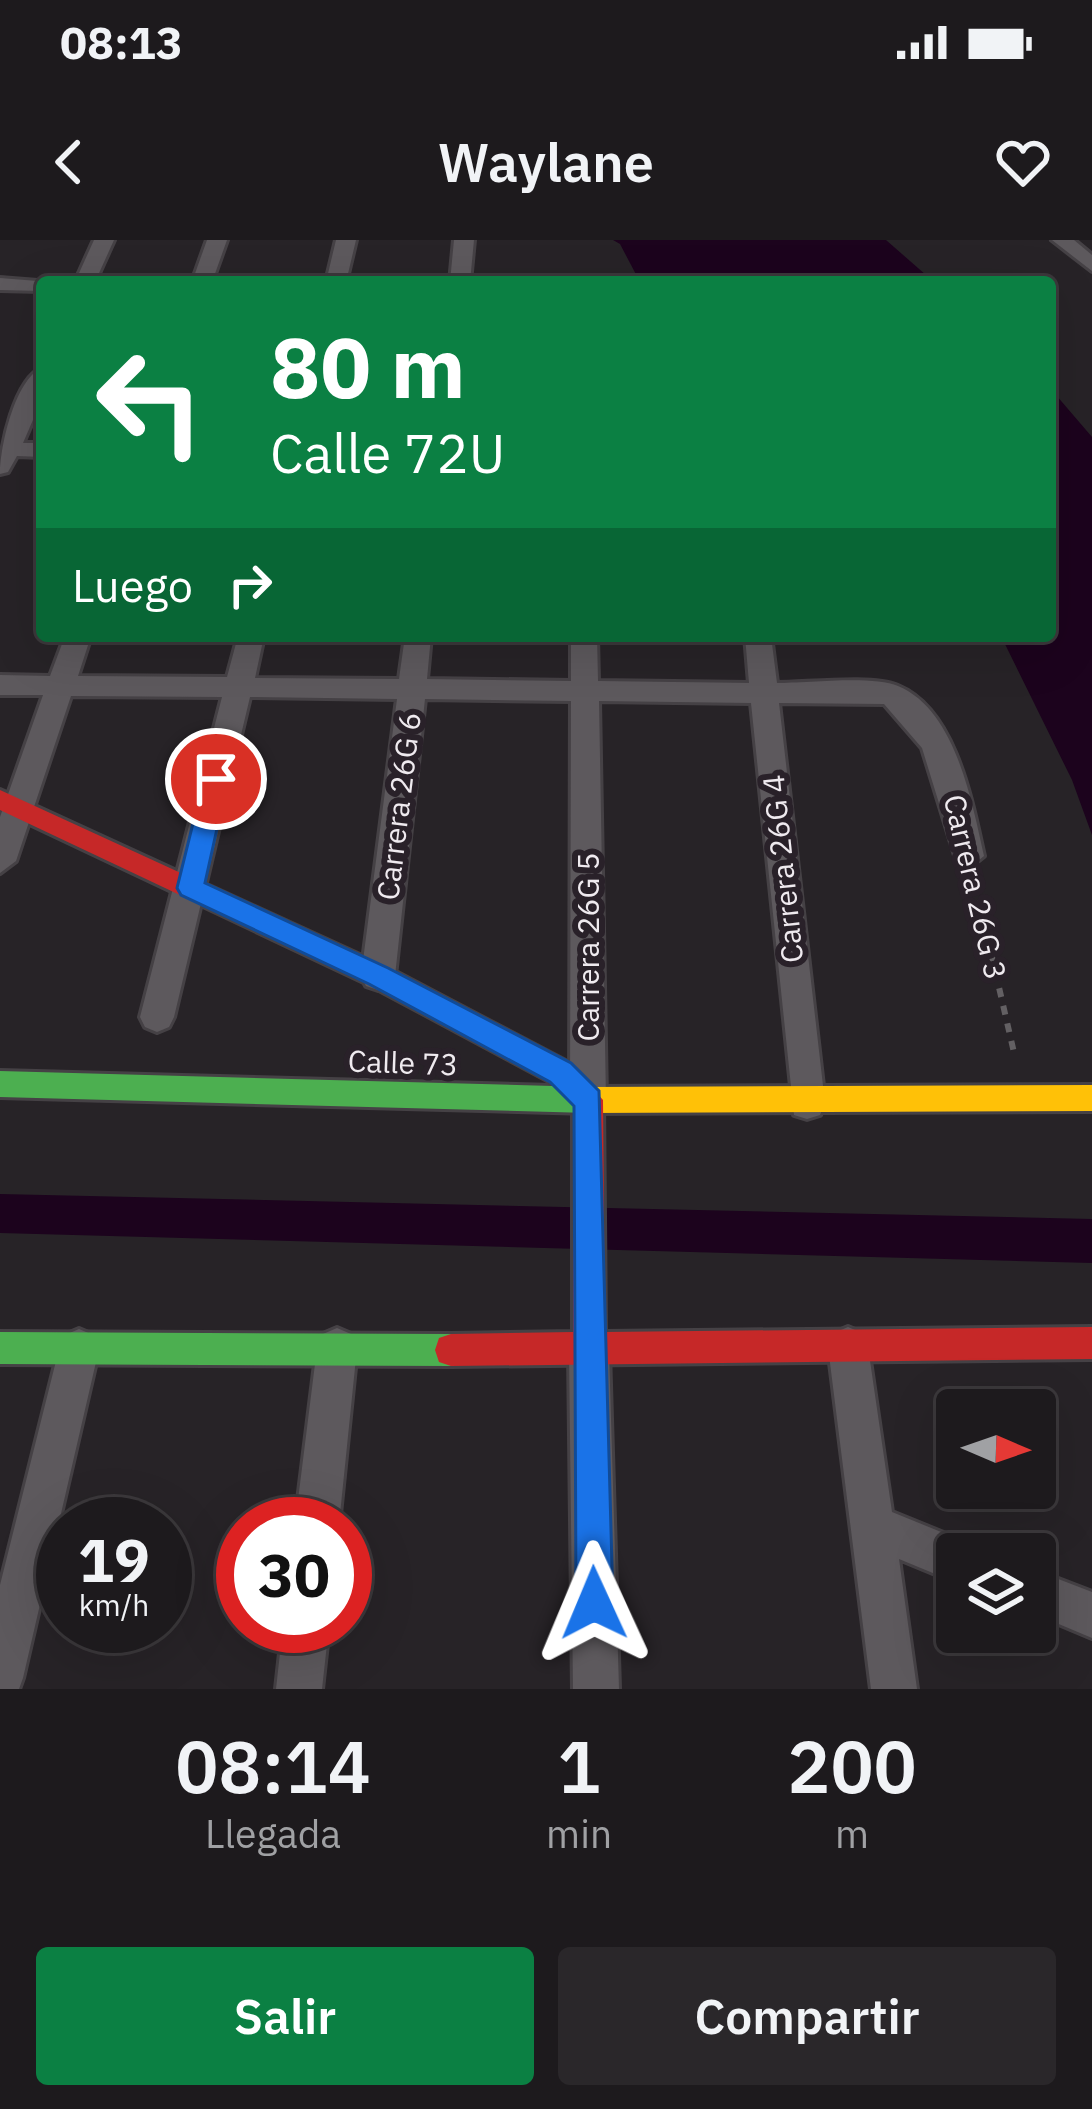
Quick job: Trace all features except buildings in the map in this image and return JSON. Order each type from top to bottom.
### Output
[{"type":"main road","points":[[9,804],[378,976],[561,1072],[588,1100]]},
{"type":"main road","name":"Calle 73","points":[[0,1084],[807,1103],[1092,1098]]},
{"type":"main road","name":"Carrera 26G 5","points":[[588,1100],[589,1331]]},
{"type":"main road","points":[[0,1348],[337,1348],[589,1331],[848,1347],[1092,1343]]},
{"type":"street","points":[[88,276],[104,240]]},
{"type":"street","points":[[204,276],[217,240]]},
{"type":"street","points":[[337,276],[346,240]]},
{"type":"street","points":[[461,276],[464,240]]},
{"type":"street","points":[[1062,240],[1092,265]]},
{"type":"street","points":[[0,284],[36,284]]},
{"type":"street","points":[[3,455],[36,387]]},
{"type":"street","points":[[3,455],[36,451]]},
{"type":"street","points":[[0,861],[9,804],[76,642]]},
{"type":"street","points":[[157,1017],[250,642]]},
{"type":"street","name":"Carrera 26G 6","points":[[378,976],[417,642]]},
{"type":"street","name":"Carrera 26G 5","points":[[584,642],[588,1100]]},
{"type":"street","name":"Carrera 26G 4","points":[[758,642],[807,1103]]},
{"type":"street","points":[[0,685],[763,697]]},
{"type":"street","name":"Carrera 26G 3","points":[[763,697],[891,694],[917,713],[939,745],[969,856]]},
{"type":"street","name":"Carrera 26G 5","points":[[589,1331],[596,1689]]},
{"type":"street","points":[[848,1347],[894,1689]]},
{"type":"street","points":[[320,1497],[337,1348]]},
{"type":"street","points":[[0,1678],[80,1349]]},
{"type":"street","points":[[872,1526],[936,1552]]},
{"type":"street","points":[[1056,1601],[1092,1616]]},
{"type":"street","points":[[299,1689],[303,1653]]},
{"type":"path","name":"Carrera 26G 3","points":[[969,856],[1025,1100]]},
{"type":"shaded area","points":[[613,240],[886,240],[927,276],[637,276],[620,244]]},
{"type":"shaded area","points":[[1056,395],[1092,437],[1092,835],[1072,780],[1004,642],[1056,642]]},
{"type":"shaded area","points":[[0,1194],[1092,1219],[1092,1263],[0,1233]]},
{"type":"traffic: fast","points":[[0,1084],[589,1100]]},
{"type":"traffic: fast","points":[[0,1348],[451,1350]]},
{"type":"traffic: slow","points":[[589,1100],[1092,1098]]},
{"type":"traffic: jam","points":[[0,799],[378,976],[561,1073],[588,1100],[589,1351]]},
{"type":"traffic: jam","points":[[451,1350],[1092,1343]]},
{"type":"route","points":[[216,779],[190,888],[378,976],[561,1072],[588,1100],[594,1603]]}]
